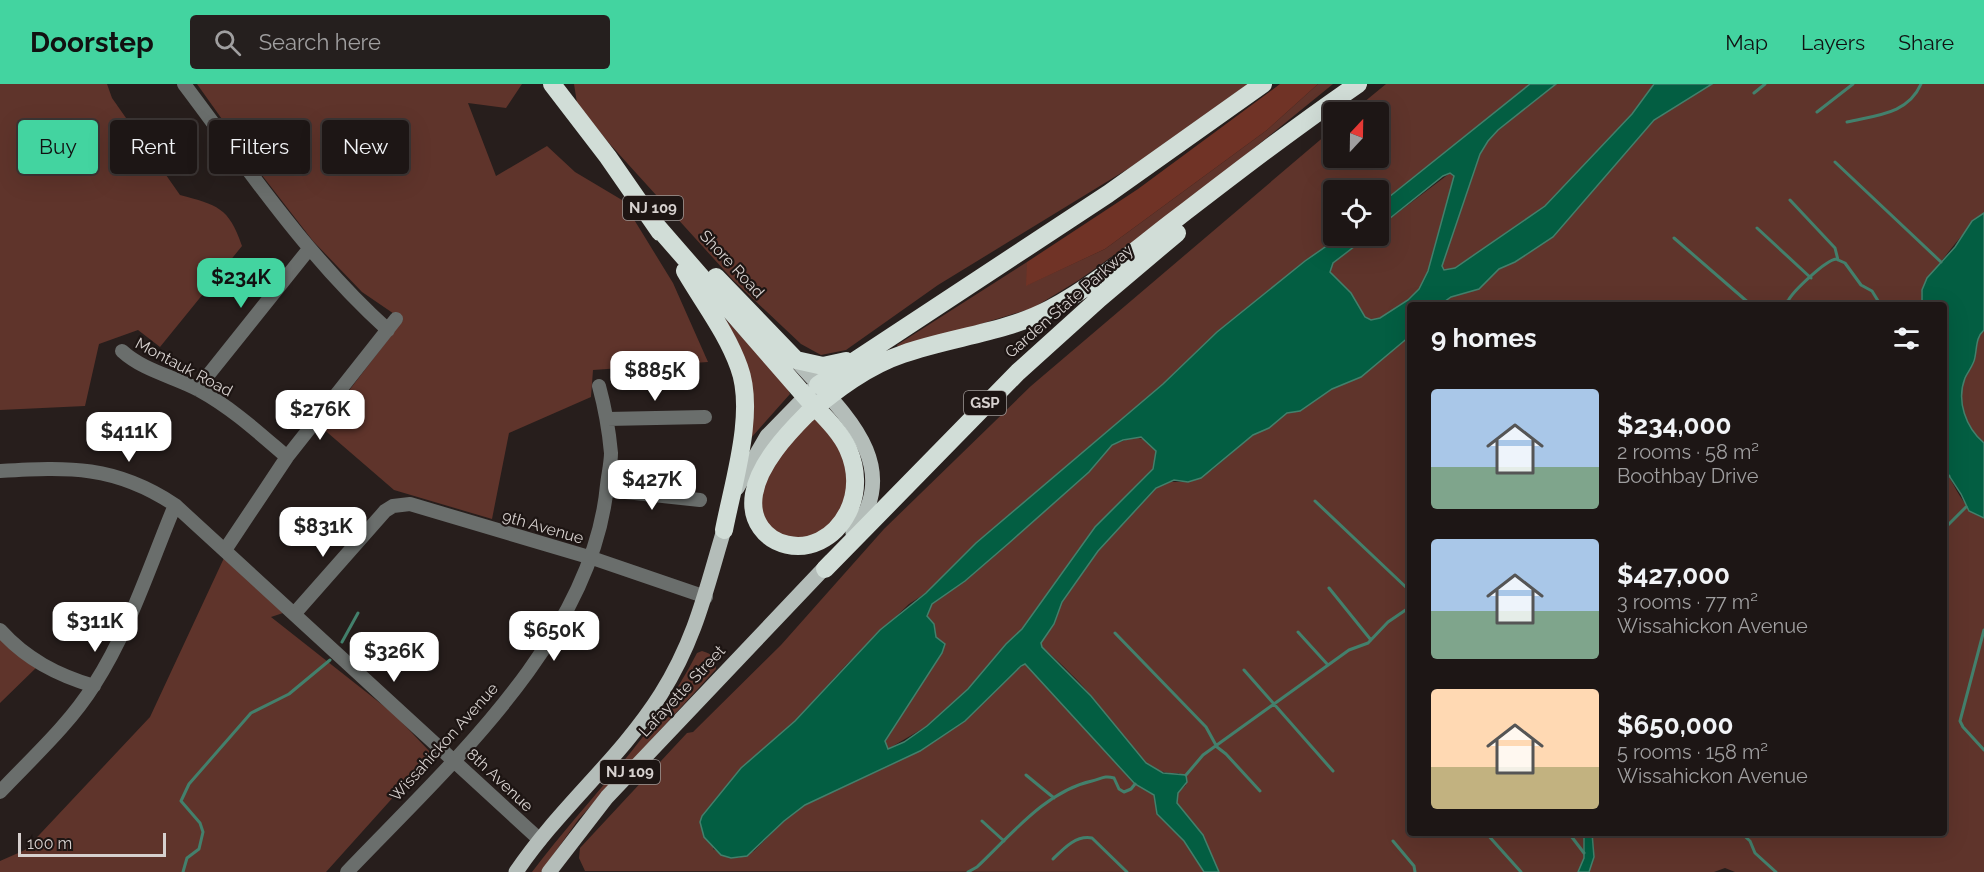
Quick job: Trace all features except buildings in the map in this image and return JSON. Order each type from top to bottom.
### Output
[{"type":"highway","name":"Shore Road","points":[[552,84],[608,157],[655,224]]},
{"type":"highway","points":[[655,224],[817,396],[848,448],[855,472],[855,490],[847,513],[833,533],[815,545],[792,546],[779,542],[765,531],[754,510],[753,495],[757,481],[773,454],[817,396],[857,359],[1099,199],[1263,84]]},
{"type":"highway","points":[[817,396],[890,359],[1023,320],[1069,298],[1287,133],[1359,84]]},
{"type":"highway","name":"Garden State Parkway","points":[[825,569],[940,448],[1059,334],[1143,261],[1359,84]]},
{"type":"highway","name":"Shore Road","points":[[608,157],[699,259],[796,360]]},
{"type":"highway","name":"NJ 109","points":[[655,224],[730,347],[742,378],[746,413],[724,530]]},
{"type":"highway","points":[[796,360],[823,366],[857,359]]},
{"type":"main road","name":"Shore Road","points":[[796,360],[817,396]]},
{"type":"main road","points":[[724,530],[738,487],[760,446],[817,396]]},
{"type":"main road","name":"NJ 109","points":[[817,396],[860,436],[868,453],[873,478],[871,496],[861,522],[825,569]]},
{"type":"main road","name":"Lafayette Street","points":[[520,867],[540,840],[652,708],[680,662],[706,597],[724,530]]},
{"type":"main road","name":"Lafayette Street","points":[[549,872],[583,825],[621,782],[825,569]]},
{"type":"street","points":[[184,84],[309,249],[358,303],[392,325],[287,456],[225,550]]},
{"type":"street","points":[[197,389],[309,249]]},
{"type":"street","name":"Montauk Road","points":[[122,351],[144,367],[197,389],[241,417],[287,456]]},
{"type":"street","name":"Wissahickon Avenue","points":[[347,872],[453,760],[523,679],[570,608],[592,558],[600,531],[607,490],[611,455],[599,386]]},
{"type":"street","points":[[606,419],[705,417]]},
{"type":"street","name":"8th Avenue","points":[[0,471],[57,468],[92,470],[135,482],[175,505],[540,840]]},
{"type":"street","points":[[607,490],[700,500]]},
{"type":"street","name":"9th Avenue","points":[[295,614],[374,523],[393,506],[410,504],[592,558],[706,597]]},
{"type":"street","points":[[0,792],[65,722],[94,686],[112,655],[175,505]]},
{"type":"street","points":[[0,630],[36,662],[70,679],[94,686]]},
{"type":"street","points":[[510,872],[520,867]]},
{"type":"shaded area","points":[[0,84],[107,84],[112,98],[127,120],[110,120],[110,174],[165,174],[180,195],[212,205],[226,215],[242,246],[160,347],[138,330],[99,344],[85,406],[0,410]]},
{"type":"shaded area","points":[[197,84],[522,84],[506,108],[468,103],[496,176],[547,146],[575,172],[622,200],[673,283],[708,362],[593,370],[591,397],[509,433],[492,519],[394,490],[321,427],[403,320],[362,292],[313,241],[261,174],[310,174],[310,120],[223,120]]},
{"type":"shaded area","points":[[574,84],[1248,84],[1131,167],[938,285],[846,350],[821,355],[801,344],[733,280],[608,142],[577,103]]},
{"type":"shaded area","points":[[1280,84],[1318,84],[1267,130],[1105,249],[1026,286],[1027,262],[1138,189]]},
{"type":"shaded area","points":[[1318,84],[1333,84],[1184,205],[1079,280],[1033,308],[899,349],[897,345],[1027,262],[1027,285],[1105,249],[1267,130]]},
{"type":"shaded area","points":[[1386,84],[1530,84],[1389,197],[1389,180],[1323,180],[1323,246],[1328,246],[1217,332],[1163,384],[976,543],[926,593],[909,604],[846,665],[795,721],[741,768],[713,849],[731,858],[738,858],[754,851],[784,821],[805,805],[920,751],[1025,664],[1033,670],[1135,784],[1154,795],[1157,814],[1184,841],[1204,872],[585,871],[579,858],[580,848],[687,733],[693,732],[781,645],[884,529],[1031,386],[1323,138],[1323,168],[1389,168],[1389,102],[1364,102]]},
{"type":"shaded area","points":[[1530,84],[1556,84],[1498,130],[1480,154],[1442,266],[1444,270],[1455,268],[1545,206],[1632,114],[1654,84],[1712,84],[1654,120],[1553,237],[1515,262],[1499,269],[1479,289],[1451,297],[1444,302],[1407,302],[1407,339],[1361,377],[1332,389],[1300,411],[1287,413],[1269,428],[1253,435],[1201,478],[1188,482],[1174,480],[1156,488],[1098,551],[1062,602],[1054,624],[1041,643],[1042,647],[1091,696],[1146,763],[1163,773],[1186,775],[1187,782],[1178,793],[1177,803],[1203,835],[1219,872],[1204,872],[1184,841],[1157,814],[1154,795],[1135,784],[1025,664],[965,721],[920,751],[805,805],[784,821],[747,856],[731,858],[721,855],[704,837],[700,822],[702,816],[741,768],[795,721],[880,630],[926,593],[976,543],[1163,384],[1217,332],[1305,261],[1327,246],[1355,246],[1333,263],[1330,272],[1351,293],[1365,317],[1371,320],[1380,318],[1408,300],[1419,289],[1428,271],[1454,176],[1450,173],[1443,176],[1389,219],[1389,197]],"holes":[[[1141,437],[1156,451],[1153,469],[1095,527],[1022,629],[1006,644],[968,689],[927,726],[904,742],[888,749],[885,741],[942,653],[945,644],[936,637],[934,624],[927,616],[932,604],[965,581],[1009,543],[1089,472],[1112,445],[1123,440]]]},
{"type":"shaded area","points":[[1556,84],[1654,84],[1632,114],[1545,206],[1455,268],[1444,270],[1442,266],[1480,154],[1498,130]]},
{"type":"shaded area","points":[[1712,84],[1984,84],[1984,213],[1961,236],[1931,275],[1922,290],[1922,302],[1444,302],[1451,297],[1479,289],[1499,269],[1515,262],[1553,237],[1654,120]]},
{"type":"shaded area","points":[[1450,173],[1454,176],[1428,271],[1419,289],[1408,300],[1380,318],[1371,320],[1365,317],[1351,293],[1330,273],[1333,263],[1355,246],[1389,246],[1389,219]]},
{"type":"shaded area","points":[[1984,213],[1984,330],[1978,339],[1974,360],[1962,387],[1962,405],[1972,430],[1984,443],[1984,518],[1969,511],[1947,473],[1947,302],[1922,302],[1922,290],[1927,278],[1955,247],[1972,221]]},
{"type":"shaded area","points":[[717,310],[786,385],[790,394],[751,438]]},
{"type":"shaded area","points":[[1984,330],[1984,443],[1972,430],[1964,414],[1962,387],[1974,360],[1978,339]]},
{"type":"shaded area","points":[[1407,339],[1407,836],[1584,836],[1584,858],[1578,872],[1219,872],[1203,835],[1177,803],[1178,793],[1186,785],[1179,773],[1153,768],[1131,750],[1093,697],[1042,647],[1041,643],[1054,624],[1062,602],[1098,551],[1156,488],[1168,482],[1184,482],[1212,470],[1253,435],[1287,413],[1300,411],[1332,389],[1361,377]]},
{"type":"shaded area","points":[[815,417],[846,456],[849,493],[836,522],[808,541],[781,536],[769,526],[764,519],[760,505],[760,491],[774,464]]},
{"type":"shaded area","points":[[1134,437],[1147,440],[1156,451],[1154,469],[1095,527],[1022,629],[1006,644],[968,689],[927,726],[888,749],[884,741],[942,653],[945,644],[936,637],[934,624],[927,616],[932,604],[965,581],[1009,543],[1089,472],[1112,445]]},
{"type":"shaded area","points":[[1947,473],[1965,504],[1984,518],[1984,872],[1735,872],[1725,868],[1714,872],[1589,872],[1594,857],[1592,836],[1947,836]]},
{"type":"shaded area","points":[[224,558],[283,613],[271,617],[394,714],[432,754],[326,872],[0,872],[0,861],[25,850],[150,717]]},
{"type":"shaded area","points":[[0,625],[39,665],[0,703]]},
{"type":"shaded area","points":[[702,651],[713,657],[716,669],[578,820],[541,872],[532,872],[641,740],[680,683],[697,653]]},
{"type":"shaded area","points":[[1584,836],[1592,836],[1594,857],[1589,872],[1578,872],[1584,858]]},
{"type":"waterway","points":[[1754,93],[1765,84]]},
{"type":"waterway","points":[[1817,112],[1853,84]]},
{"type":"waterway","points":[[1847,122],[1880,115],[1900,107],[1908,102],[1921,84]]},
{"type":"waterway","points":[[1835,162],[1941,262]]},
{"type":"waterway","points":[[1790,200],[1835,248],[1838,260]]},
{"type":"waterway","points":[[1757,228],[1811,278]]},
{"type":"waterway","points":[[1674,238],[1748,302]]},
{"type":"waterway","points":[[1784,302],[1788,301],[1810,277],[1836,259],[1845,263],[1861,285],[1872,291],[1879,302]]},
{"type":"waterway","points":[[1315,501],[1407,588]]},
{"type":"waterway","points":[[1947,526],[1966,507]]},
{"type":"waterway","points":[[1329,588],[1371,640]]},
{"type":"waterway","points":[[1186,775],[1203,755],[1349,650],[1368,643],[1388,622],[1407,609]]},
{"type":"waterway","points":[[342,642],[358,613]]},
{"type":"waterway","points":[[1984,630],[1960,721],[1984,750]]},
{"type":"waterway","points":[[1298,632],[1328,665]]},
{"type":"waterway","points":[[1115,633],[1206,727],[1217,747],[1260,791]]},
{"type":"waterway","points":[[183,872],[187,858],[199,849],[203,832],[200,823],[181,801],[189,784],[251,713],[289,694],[330,660]]},
{"type":"waterway","points":[[1244,670],[1333,771]]},
{"type":"waterway","points":[[1026,775],[1054,798]]},
{"type":"waterway","points":[[968,872],[977,867],[1016,828],[1059,794],[1075,786],[1105,777],[1114,778],[1119,789],[1124,792],[1135,784]]},
{"type":"waterway","points":[[982,821],[1004,841]]},
{"type":"waterway","points":[[1489,836],[1521,872]]},
{"type":"waterway","points":[[1571,836],[1584,853]]},
{"type":"waterway","points":[[1744,836],[1750,841],[1755,853],[1776,872]]},
{"type":"waterway","points":[[1053,859],[1076,840],[1092,838],[1127,872]]},
{"type":"waterway","points":[[1393,841],[1414,866],[1415,872]]}]
